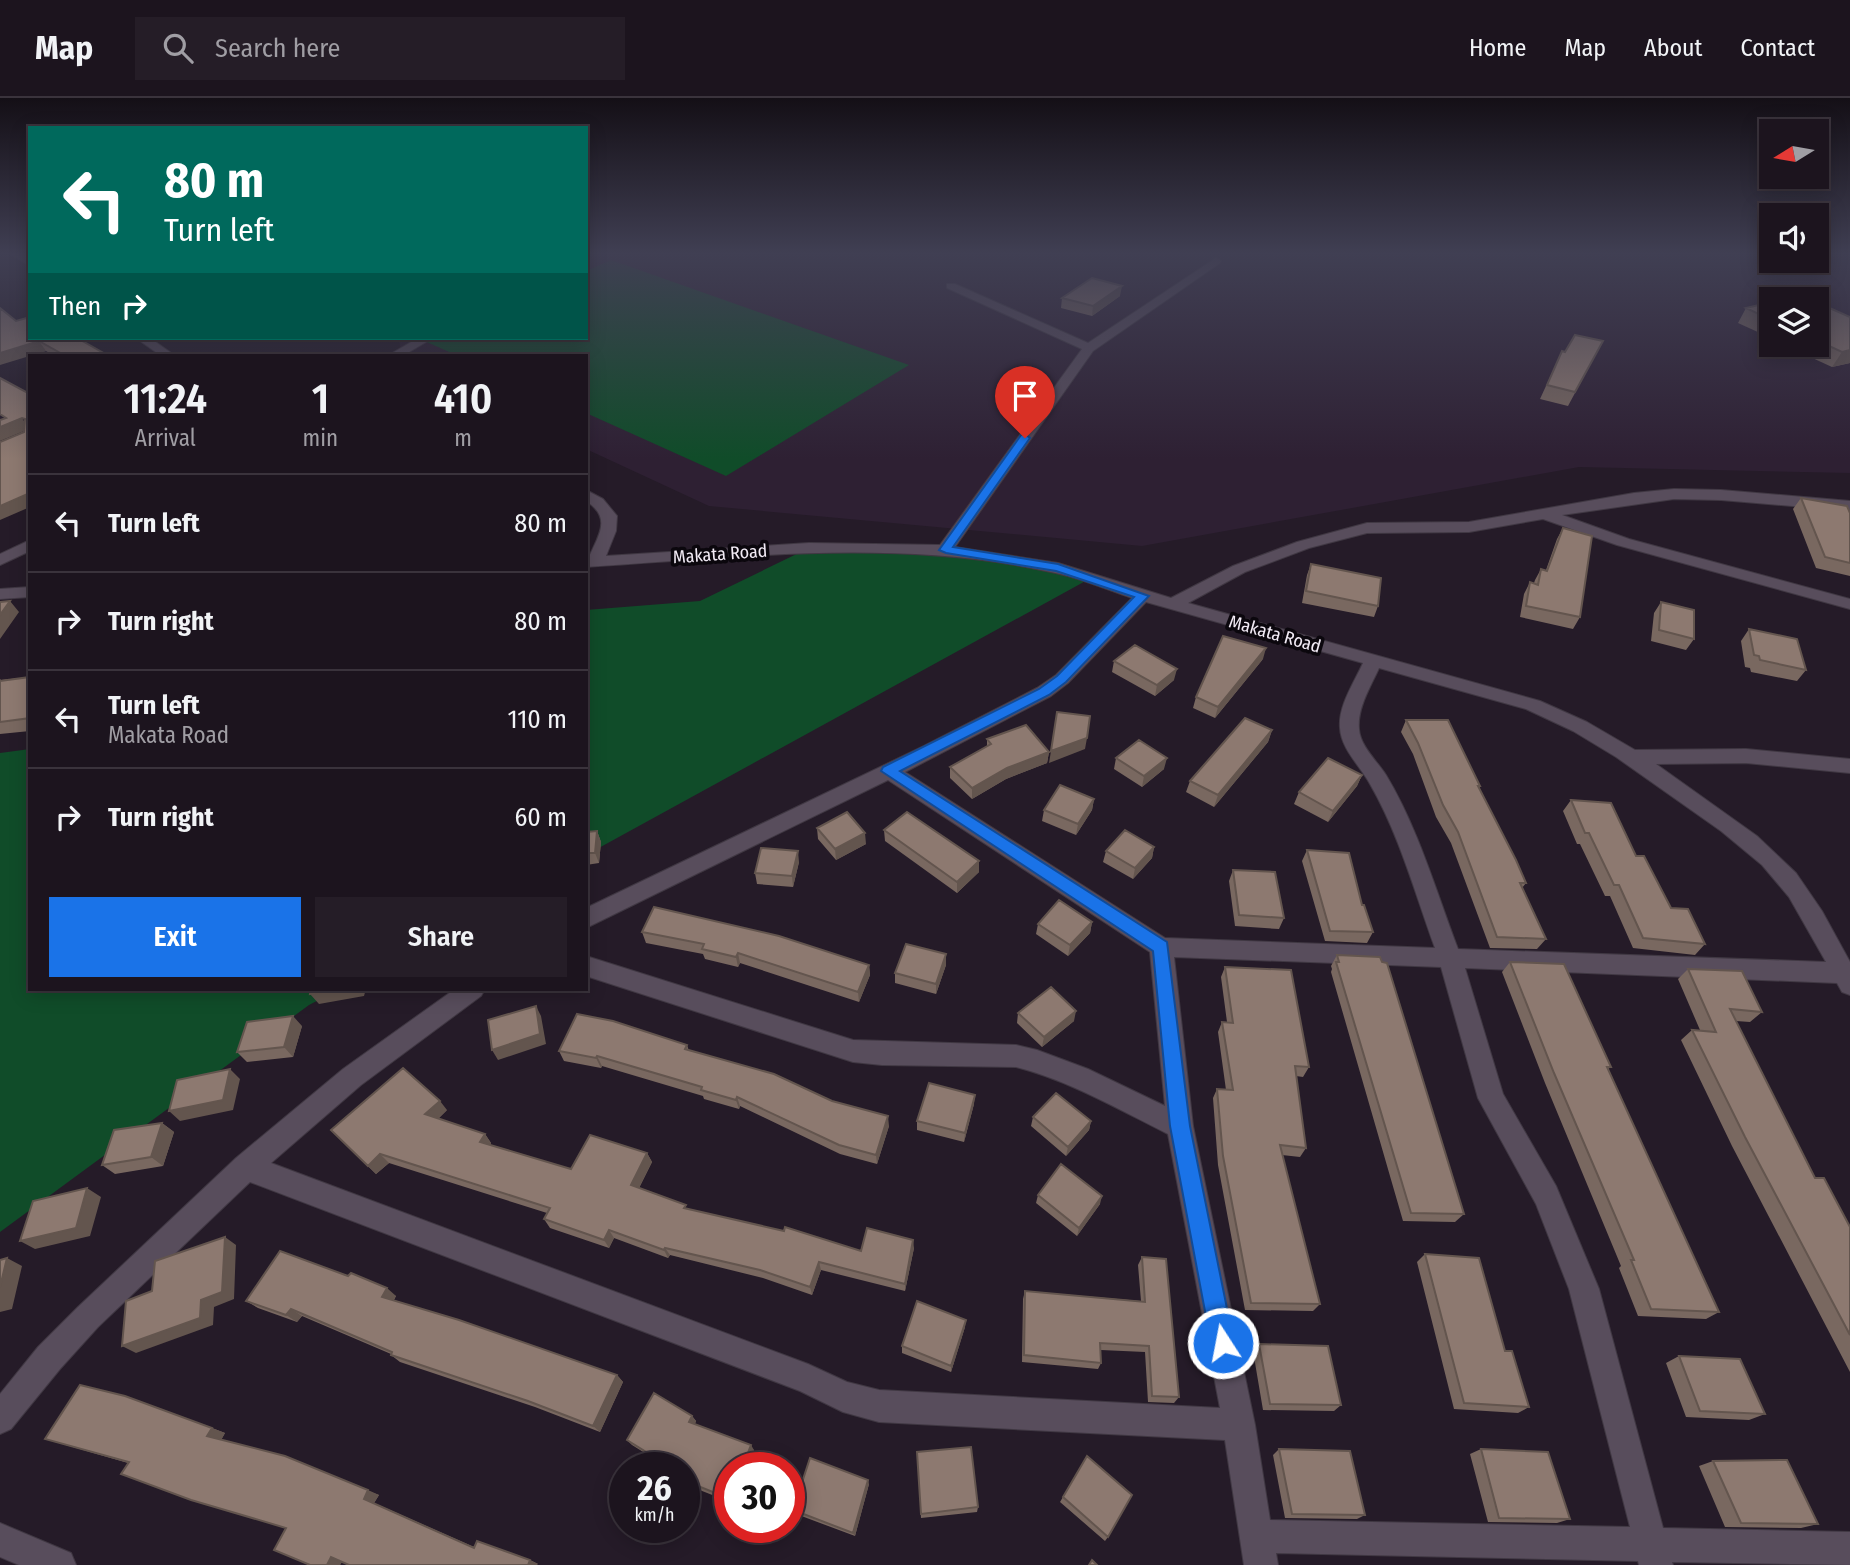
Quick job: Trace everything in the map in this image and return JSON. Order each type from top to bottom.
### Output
[{"type":"street","points":[[1032,322],[1089,348]]},
{"type":"street","points":[[946,550],[1089,348],[1126,322]]},
{"type":"street","points":[[145,340],[166,354]]},
{"type":"street","points":[[397,354],[423,340]]},
{"type":"street","points":[[1173,604],[1239,569],[1339,534],[1367,528],[1469,527],[1634,498],[1674,494],[1721,495],[1850,506]]},
{"type":"street","points":[[588,495],[603,503],[610,516],[610,526],[590,562]]},
{"type":"street","points":[[1547,515],[1616,540],[1850,604]]},
{"type":"street","points":[[0,561],[28,546]]},
{"type":"street","name":"Makata Road","points":[[590,562],[809,548],[946,550],[1058,568],[1143,596],[1533,705],[1583,727],[1635,757],[1741,835],[1786,877],[1806,905],[1847,979]]},
{"type":"street","points":[[0,594],[28,592]]},
{"type":"street","points":[[588,918],[673,872],[888,771],[1044,692],[1062,679],[1143,596]]},
{"type":"street","points":[[1373,661],[1351,711],[1349,729],[1353,744],[1378,779],[1398,817],[1450,958],[1491,1098],[1546,1196],[1584,1289],[1652,1554]]},
{"type":"street","points":[[1635,757],[1746,756],[1850,766]]},
{"type":"street","points":[[888,771],[1161,947],[1450,958],[1847,979]]},
{"type":"street","points":[[1161,947],[1180,1126],[1239,1425],[1259,1550],[1652,1554],[1850,1549]]},
{"type":"street","points":[[588,967],[853,1051],[1016,1056],[1030,1059],[1065,1071],[1180,1126]]},
{"type":"street","points":[[0,1418],[49,1358],[88,1317],[246,1167],[352,1077],[470,991]]},
{"type":"street","points":[[246,1167],[808,1379],[843,1397],[879,1406],[1239,1425]]},
{"type":"street","points":[[0,1540],[59,1565]]},
{"type":"shaded area","points":[[588,322],[1759,322],[1759,357],[1829,357],[1829,322],[1850,322],[1850,473],[1579,467],[1142,546],[709,506],[588,450],[588,354],[401,354],[399,340],[588,340]]},
{"type":"green space","points":[[588,322],[788,322],[909,365],[726,476],[588,414],[588,354],[454,354],[422,340],[588,340]]},
{"type":"green space","points":[[809,548],[945,550],[1091,578],[588,854],[588,610],[700,601]]},
{"type":"green space","points":[[28,749],[28,991],[336,991],[309,1005],[0,1232],[0,753]]},
{"type":"building","points":[[0,322],[28,322],[28,340],[81,340],[105,354],[62,354],[39,341],[0,353]]},
{"type":"building","points":[[1829,322],[1850,322],[1850,350],[1842,352],[1829,346]]},
{"type":"building","points":[[1575,335],[1603,341],[1575,392],[1547,385],[1562,351],[1565,352]]},
{"type":"building","points":[[0,378],[28,393],[28,494],[0,506],[0,442],[24,432],[25,419],[0,427],[0,420],[6,418],[0,414]]},
{"type":"building","points":[[1801,498],[1847,506],[1850,513],[1850,563],[1825,557]]},
{"type":"building","points":[[1563,528],[1592,536],[1580,617],[1526,606],[1530,582],[1538,585],[1541,569],[1547,571]]},
{"type":"building","points":[[1311,564],[1381,578],[1378,606],[1306,591]]},
{"type":"building","points":[[10,601],[0,615],[0,602]]},
{"type":"building","points":[[1661,602],[1694,610],[1694,639],[1659,630]]},
{"type":"building","points":[[1749,629],[1797,639],[1806,670],[1760,660],[1759,656],[1754,655]]},
{"type":"building","points":[[1223,636],[1266,648],[1218,707],[1196,697]]},
{"type":"building","points":[[1135,645],[1177,669],[1157,685],[1114,661]]},
{"type":"building","points":[[28,677],[28,718],[0,722],[0,681]]},
{"type":"building","points":[[1057,712],[1090,716],[1087,738],[1051,751]]},
{"type":"building","points":[[1245,718],[1272,730],[1218,795],[1190,781]]},
{"type":"building","points":[[1406,720],[1448,720],[1516,860],[1526,883],[1520,883],[1546,939],[1497,937],[1458,832],[1443,805]]},
{"type":"building","points":[[1026,725],[1049,752],[1007,768],[972,788],[950,767],[991,744],[987,739]]},
{"type":"building","points":[[1139,740],[1167,758],[1144,776],[1116,758]]},
{"type":"building","points":[[1328,758],[1362,775],[1333,811],[1299,792]]},
{"type":"building","points":[[1060,785],[1094,799],[1078,824],[1044,810]]},
{"type":"building","points":[[1571,800],[1611,803],[1636,856],[1644,856],[1671,908],[1688,909],[1705,944],[1643,938],[1619,885],[1614,885],[1589,833],[1585,833]]},
{"type":"building","points":[[847,812],[865,833],[835,849],[817,828]]},
{"type":"building","points":[[907,812],[979,861],[957,882],[884,830]]},
{"type":"building","points":[[1125,830],[1154,847],[1135,868],[1106,851]]},
{"type":"building","points":[[597,831],[595,853],[588,853],[588,832]]},
{"type":"building","points":[[761,848],[798,851],[792,876],[755,873]]},
{"type":"building","points":[[1307,850],[1349,853],[1362,905],[1373,932],[1330,931]]},
{"type":"building","points":[[1233,870],[1275,872],[1284,918],[1239,915]]},
{"type":"building","points":[[1059,900],[1092,922],[1070,945],[1038,924]]},
{"type":"building","points":[[654,907],[779,936],[869,965],[858,992],[738,953],[736,957],[702,949],[704,944],[642,932]]},
{"type":"building","points":[[906,944],[946,954],[936,984],[895,973]]},
{"type":"building","points":[[1337,955],[1380,957],[1382,962],[1387,963],[1464,1214],[1411,1213],[1336,962],[1339,962]]},
{"type":"building","points":[[1510,962],[1564,964],[1611,1067],[1607,1067],[1719,1312],[1651,1309],[1631,1260],[1634,1260]]},
{"type":"building","points":[[1225,967],[1291,970],[1309,1067],[1295,1066],[1306,1148],[1280,1145],[1320,1304],[1251,1303],[1223,1156],[1217,1089],[1233,1090],[1222,1022],[1233,1023]]},
{"type":"building","points":[[1688,969],[1742,971],[1762,1012],[1730,1009],[1815,1178],[1824,1178],[1850,1227],[1850,1335],[1745,1137],[1692,1030],[1716,1032]]},
{"type":"building","points":[[1051,987],[1076,1011],[1044,1037],[1018,1013]]},
{"type":"building","points":[[536,1006],[540,1034],[492,1050],[488,1020]]},
{"type":"building","points":[[577,1014],[613,1021],[687,1045],[685,1049],[774,1074],[832,1101],[888,1116],[876,1155],[839,1145],[737,1097],[736,1100],[701,1090],[702,1087],[597,1056],[596,1058],[559,1051]]},
{"type":"building","points":[[293,1016],[284,1047],[237,1052],[247,1022]]},
{"type":"building","points":[[403,1068],[440,1101],[425,1114],[485,1134],[480,1142],[571,1169],[590,1135],[647,1153],[631,1185],[686,1205],[684,1208],[784,1231],[785,1227],[861,1251],[867,1228],[913,1240],[905,1284],[819,1262],[810,1287],[760,1270],[665,1248],[664,1250],[609,1230],[604,1240],[544,1219],[550,1208],[380,1154],[368,1166],[331,1130]]},
{"type":"building","points":[[230,1069],[223,1100],[169,1111],[177,1080]]},
{"type":"building","points":[[929,1083],[975,1095],[965,1133],[917,1121]]},
{"type":"building","points":[[1056,1093],[1091,1121],[1068,1147],[1033,1117]]},
{"type":"building","points":[[162,1123],[151,1157],[102,1165],[114,1130]]},
{"type":"building","points":[[1061,1164],[1102,1196],[1079,1228],[1038,1195]]},
{"type":"building","points":[[87,1188],[76,1228],[20,1241],[33,1201]]},
{"type":"building","points":[[225,1237],[222,1292],[201,1300],[200,1318],[122,1346],[126,1301],[152,1291],[155,1261]]},
{"type":"building","points":[[280,1251],[348,1276],[351,1273],[387,1288],[382,1297],[459,1320],[617,1375],[593,1426],[391,1355],[392,1352],[291,1309],[286,1315],[246,1301]]},
{"type":"building","points":[[1425,1254],[1479,1258],[1505,1351],[1512,1351],[1529,1407],[1464,1403]]},
{"type":"building","points":[[1142,1257],[1166,1259],[1179,1397],[1152,1396],[1149,1346],[1100,1343],[1101,1363],[1024,1355],[1025,1291],[1145,1302]]},
{"type":"building","points":[[7,1258],[0,1287],[0,1260]]},
{"type":"building","points":[[917,1301],[966,1320],[951,1366],[902,1346]]},
{"type":"building","points":[[1259,1344],[1328,1346],[1341,1405],[1270,1404]]},
{"type":"building","points":[[1679,1356],[1740,1359],[1765,1414],[1700,1411]]},
{"type":"building","points":[[80,1385],[125,1396],[212,1428],[207,1436],[285,1456],[368,1490],[364,1499],[474,1548],[477,1541],[530,1560],[528,1565],[349,1565],[331,1557],[327,1565],[310,1565],[274,1550],[286,1528],[191,1500],[121,1474],[129,1462],[45,1439]]},
{"type":"building","points":[[654,1393],[692,1416],[689,1422],[751,1445],[748,1452],[714,1452],[714,1493],[700,1487],[700,1452],[646,1452],[627,1440]]},
{"type":"building","points":[[971,1447],[978,1507],[921,1514],[917,1452]]},
{"type":"building","points":[[1279,1449],[1350,1451],[1365,1515],[1292,1514]]},
{"type":"building","points":[[1481,1449],[1548,1452],[1570,1519],[1499,1518]]},
{"type":"building","points":[[1087,1456],[1132,1495],[1108,1537],[1063,1497]]},
{"type":"building","points":[[810,1458],[868,1480],[853,1533],[805,1515],[805,1473]]},
{"type":"building","points":[[1787,1460],[1818,1524],[1741,1523],[1713,1461]]},
{"type":"route","points":[[1025,438],[946,550],[1058,568],[1143,596],[1062,679],[1044,692],[888,771],[1161,947],[1180,1126],[1223,1343]]}]
